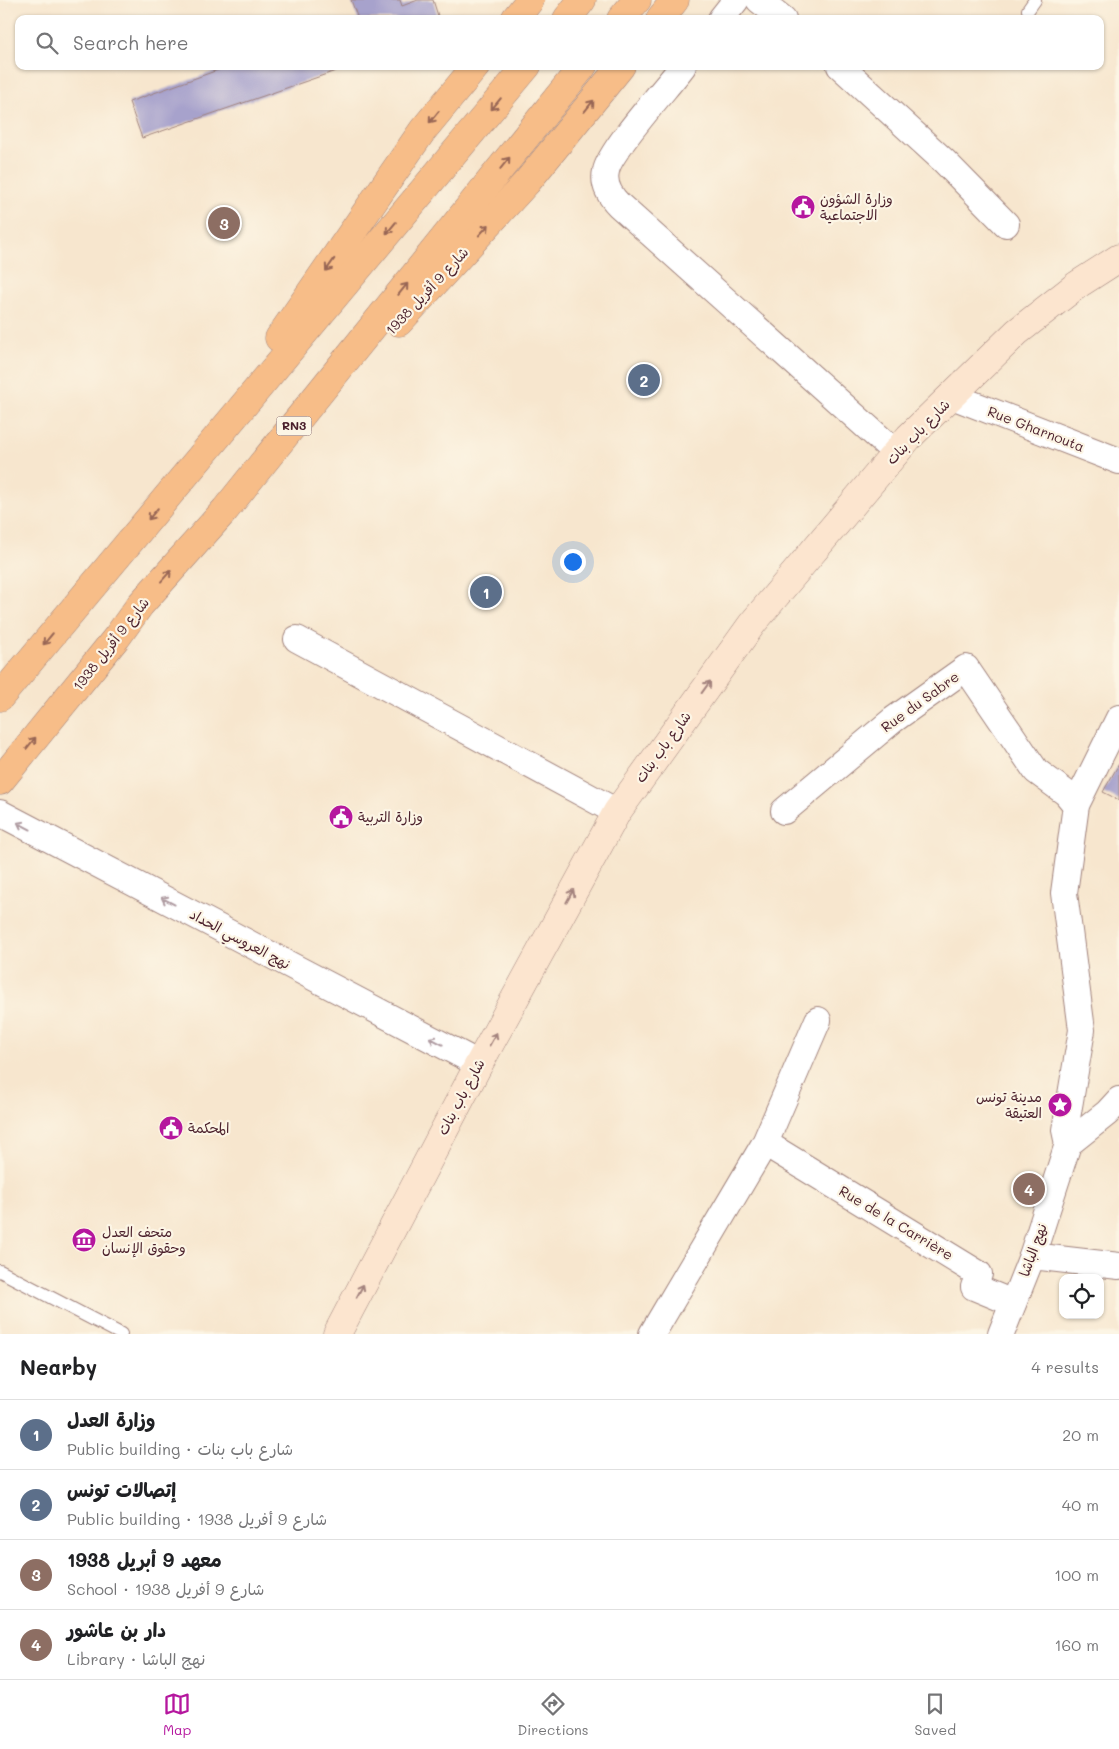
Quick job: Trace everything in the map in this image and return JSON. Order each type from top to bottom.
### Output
[{"type":"main road","points":[[518,15],[530,0]]},
{"type":"main road","points":[[569,15],[582,0]]},
{"type":"main road","points":[[625,15],[637,0]]},
{"type":"main road","points":[[663,15],[675,0]]},
{"type":"main road","points":[[177,485],[423,130],[473,70]]},
{"type":"main road","points":[[0,697],[524,70]]},
{"type":"main road","name":"شارع 9 أفريل 1938","points":[[225,510],[580,70]]},
{"type":"main road","name":"شارع 9 أفريل 1938","points":[[0,781],[140,606],[225,510],[528,182],[618,70]]},
{"type":"main road","name":"شارع باب بنات","points":[[337,1334],[479,1064],[616,812],[752,624],[896,453],[952,396],[1017,332],[1116,264]]},
{"type":"street","points":[[724,15],[736,0]]},
{"type":"street","points":[[759,0],[778,15]]},
{"type":"street","points":[[680,70],[613,155],[605,172],[608,191],[618,205],[896,453]]},
{"type":"street","points":[[844,70],[944,161],[1006,224]]},
{"type":"street","name":"Rue Gharnouta","points":[[952,396],[1119,461]]},
{"type":"street","points":[[297,639],[616,812]]},
{"type":"street","name":"Rue du Sabre","points":[[784,811],[893,720],[966,668],[1036,771],[1066,793],[1076,805]]},
{"type":"street","points":[[1119,718],[1076,805],[1064,893],[1082,1030],[1065,1130],[1068,1144],[1107,1113],[1119,1100]]},
{"type":"street","name":"نهج العروسي الحداد","points":[[0,813],[479,1064]]},
{"type":"street","points":[[652,1334],[765,1144],[818,1020]]},
{"type":"street","name":"Rue de la Carrière","points":[[765,1144],[979,1274],[974,1287],[1012,1303]]},
{"type":"street","name":"نهج الباشا","points":[[1001,1334],[1032,1256],[1068,1144]]},
{"type":"street","points":[[1032,1256],[1119,1266]]},
{"type":"lane","points":[[0,1271],[121,1334]]},
{"type":"building","points":[[351,0],[400,0],[402,6],[418,0],[433,0],[438,15],[357,15]]},
{"type":"building","points":[[218,70],[338,70],[142,138],[129,102]]},
{"type":"building","points":[[1119,764],[1119,800],[1103,792]]},
{"type":"place","name":"وزارة الشؤون الاجتماعية","points":[[803,207]]},
{"type":"place","name":"معهد 9 أبريل 1938","points":[[224,223]]},
{"type":"place","name":"إتصالات تونس","points":[[644,380]]},
{"type":"place","name":"وزارة العدل","points":[[486,592]]},
{"type":"place","name":"وزارة التربية","points":[[341,817]]},
{"type":"place","name":"مدينة تونس العتيقة","points":[[1060,1105]]},
{"type":"place","name":"المحكمة","points":[[171,1128]]},
{"type":"place","name":"دار بن عاشور","points":[[1029,1189]]},
{"type":"place","name":"متحف العدل وحقوق الإنسان","points":[[84,1240]]}]
